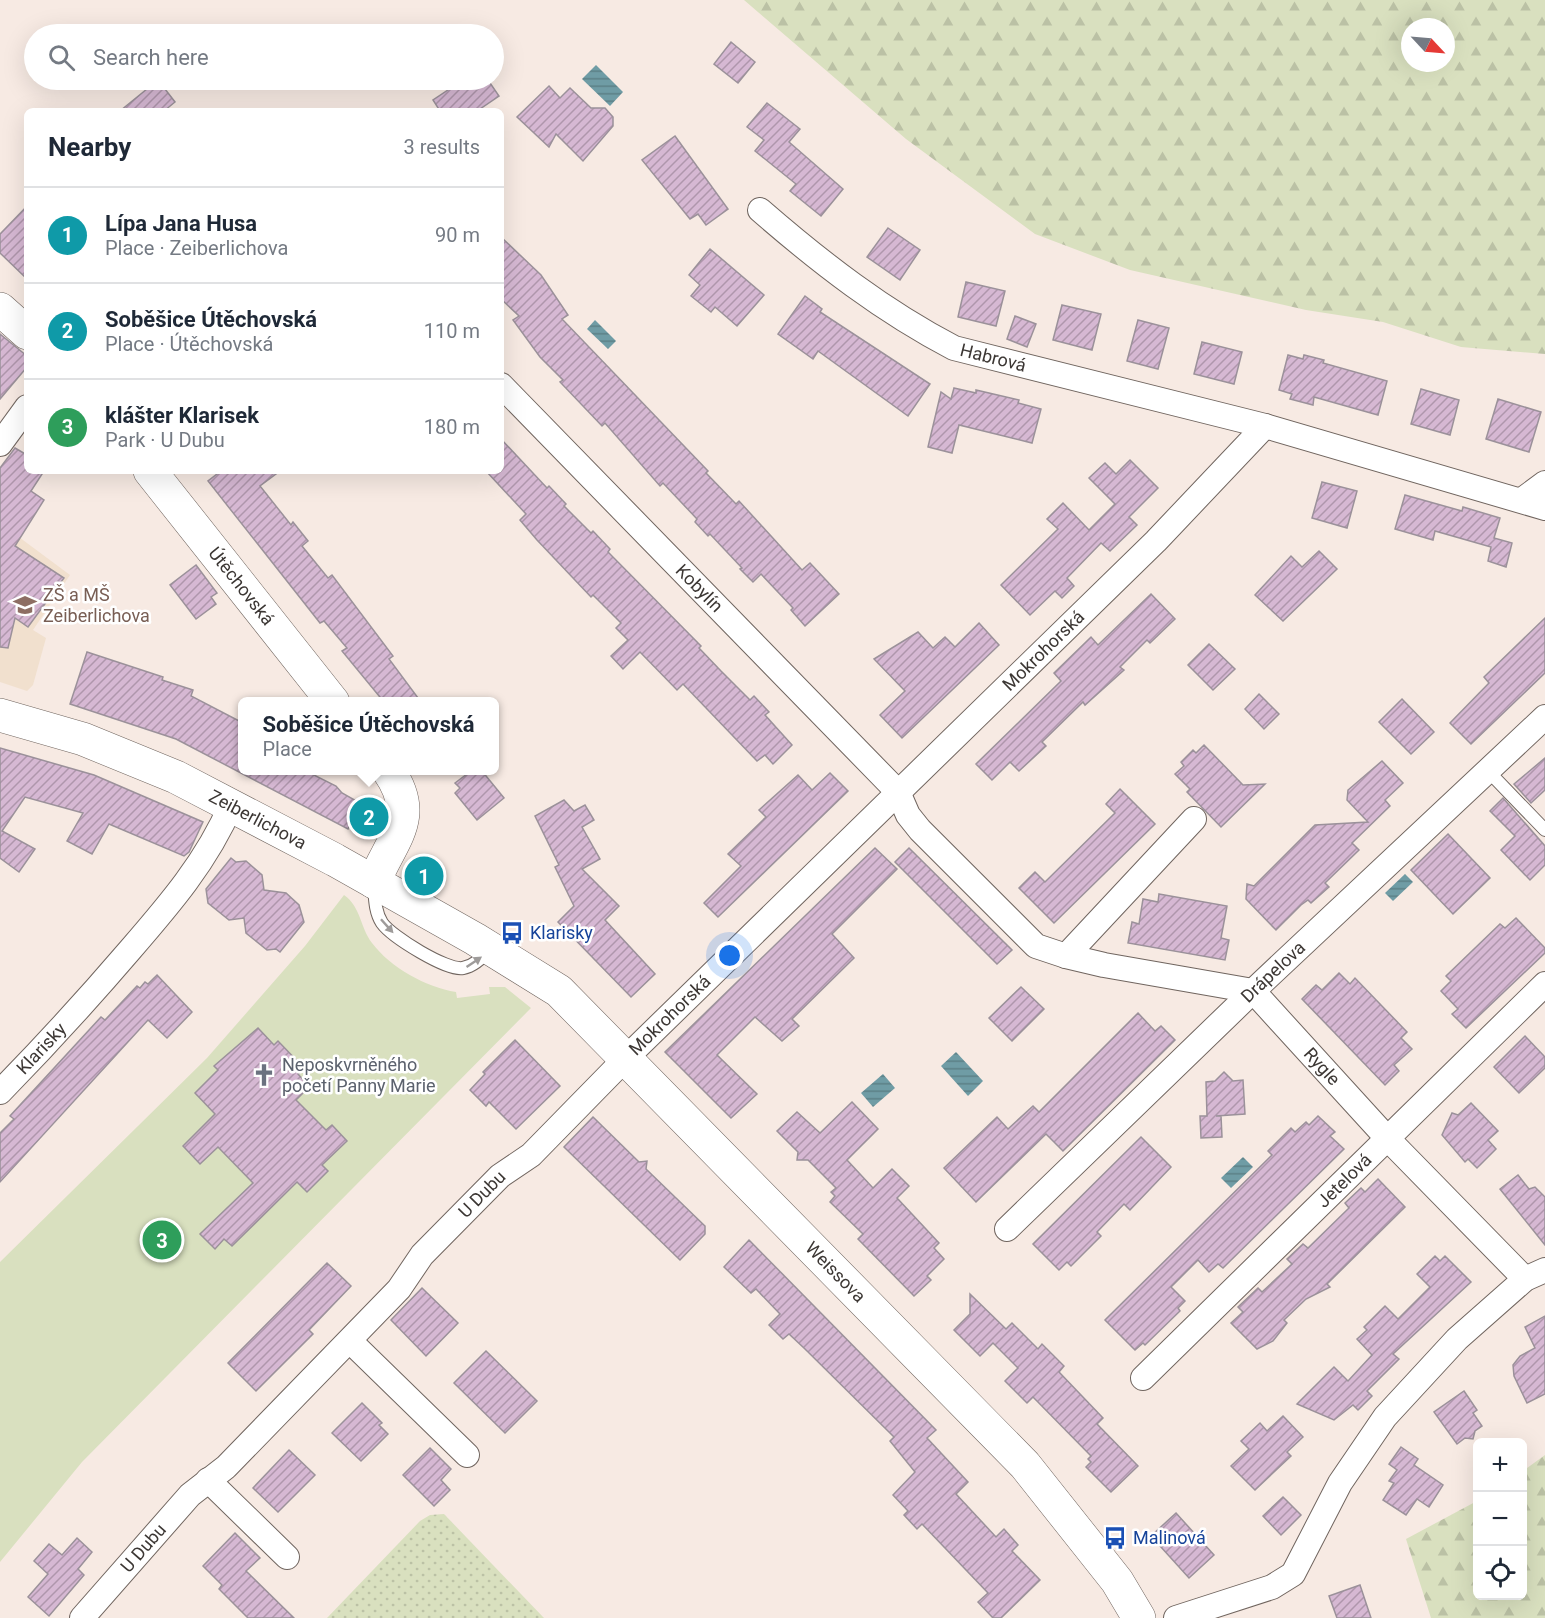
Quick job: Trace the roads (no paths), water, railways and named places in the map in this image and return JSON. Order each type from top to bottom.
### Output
[{"type":"street","name":"Habrová","points":[[760,210],[827,268],[918,330],[954,348],[1264,426]]},
{"type":"street","points":[[0,309],[24,330]]},
{"type":"street","name":"Kobylín","points":[[504,388],[898,792]]},
{"type":"street","points":[[0,444],[24,411]]},
{"type":"street","points":[[1264,426],[1534,504],[1545,483]]},
{"type":"street","name":"Mokrohorská","points":[[625,1059],[1156,541],[1264,426]]},
{"type":"street","name":"Útěchovská","points":[[152,474],[329,697]]},
{"type":"street","name":"Zeiberlichova","points":[[0,715],[83,739],[176,777],[374,882],[496,951]]},
{"type":"street","name":"Drápelova","points":[[1007,1229],[1253,991],[1545,717]]},
{"type":"street","points":[[374,882],[404,819],[403,795],[390,775]]},
{"type":"street","points":[[898,792],[908,815],[920,830],[1036,946],[1066,956],[1253,991]]},
{"type":"street","name":"Klarisky","points":[[0,1092],[74,1015],[173,901],[209,850],[231,805]]},
{"type":"street","points":[[1066,956],[1194,819]]},
{"type":"street","name":"Weissova","points":[[496,951],[559,991],[1024,1465],[1117,1581],[1139,1618]]},
{"type":"street","name":"Jetelová","points":[[1143,1378],[1545,984]]},
{"type":"street","name":"Rygle","points":[[1253,991],[1387,1138],[1535,1274]]},
{"type":"street","name":"U Dubu","points":[[82,1618],[190,1495],[226,1467],[399,1289],[422,1255],[500,1176],[531,1155],[625,1059]]},
{"type":"street","points":[[1176,1618],[1272,1587],[1293,1574],[1340,1483],[1385,1417],[1457,1339],[1535,1274]]},
{"type":"street","points":[[350,1341],[467,1455]]},
{"type":"street","points":[[208,1480],[287,1557]]},
{"type":"lane","points":[[1489,772],[1545,830]]},
{"type":"water","points":[[596,65],[623,92],[610,106],[582,79]]},
{"type":"water","points":[[595,320],[616,341],[608,349],[587,329]]},
{"type":"water","points":[[1405,874],[1413,882],[1393,901],[1385,893]]},
{"type":"water","points":[[956,1052],[983,1081],[968,1096],[941,1066]]},
{"type":"water","points":[[883,1074],[895,1088],[873,1107],[861,1093]]},
{"type":"water","points":[[1243,1157],[1253,1167],[1231,1188],[1221,1178]]},
{"type":"place","name":"ZŠ a MŠ Zeiberlichova","points":[[25,605]]},
{"type":"place","name":"Soběšice Útěchovská","points":[[369,817]]},
{"type":"place","name":"Lípa Jana Husa","points":[[424,876]]},
{"type":"place","name":"Klarisky","points":[[512,933]]},
{"type":"place","name":"Neposkvrněného početí Panny Marie","points":[[264,1075]]},
{"type":"place","name":"klášter Klarisek","points":[[162,1240]]},
{"type":"place","name":"Malinová","points":[[1115,1538]]}]
